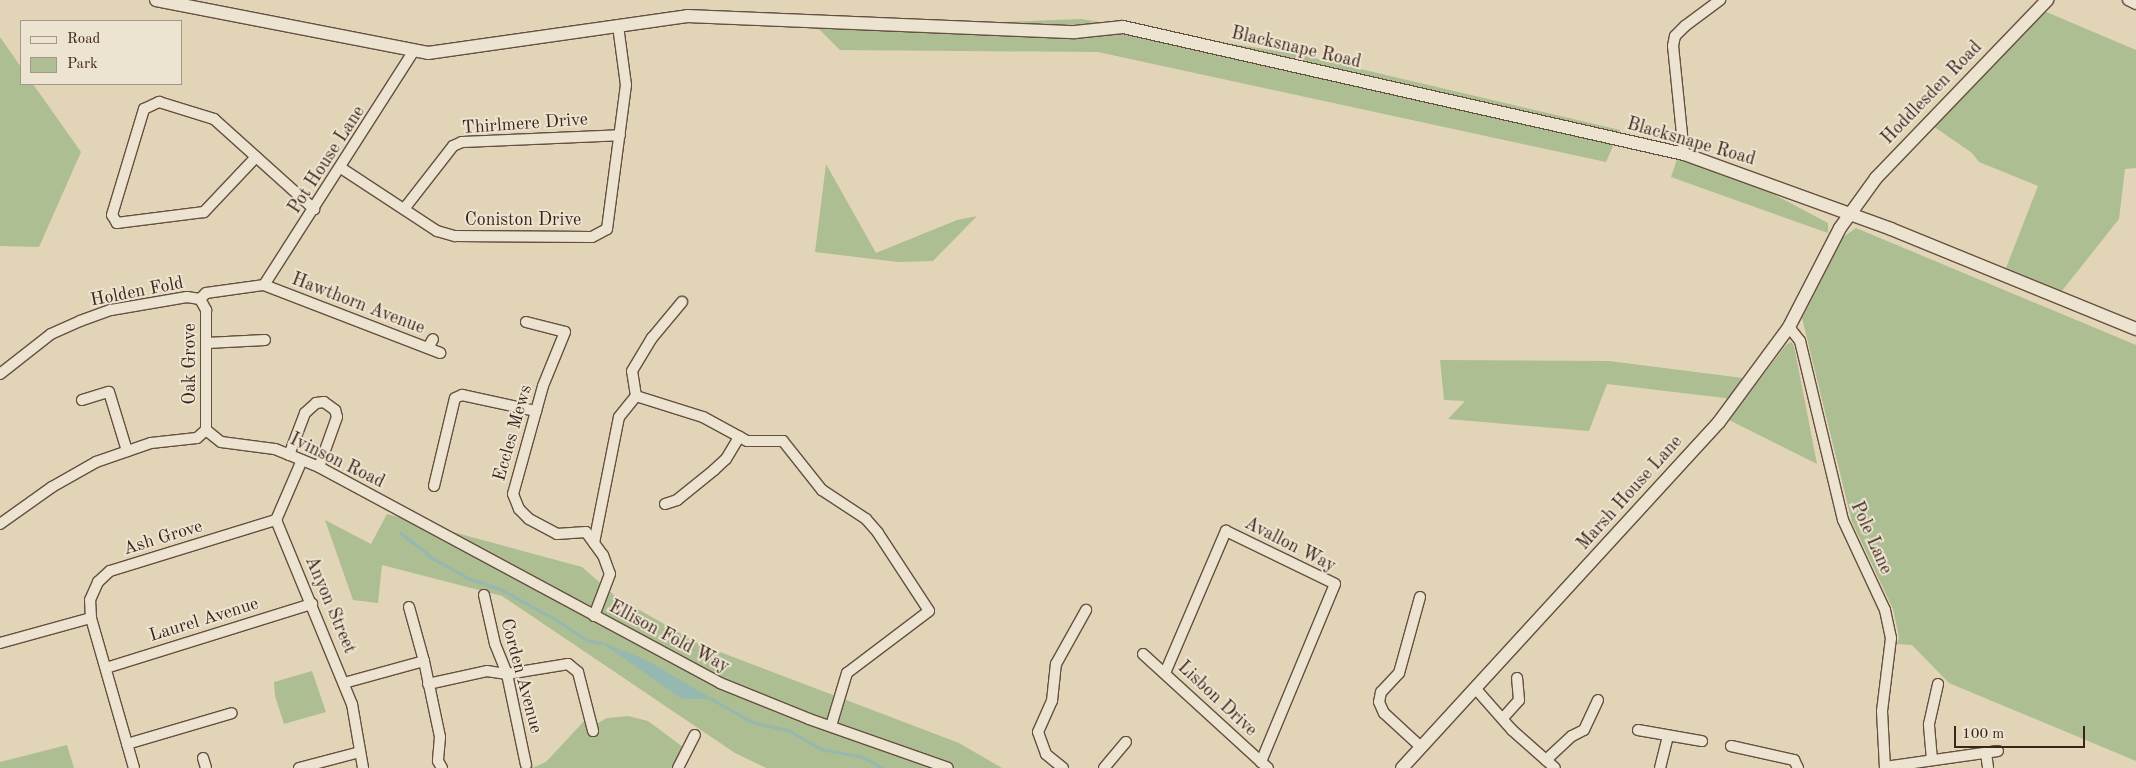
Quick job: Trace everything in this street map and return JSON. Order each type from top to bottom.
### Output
[{"type":"street","name":"Blacksnape Road","points":[[156,0],[428,53],[687,16],[1075,32],[1123,27],[1684,154],[1797,193],[1849,215],[1891,229],[2136,329]]},
{"type":"street","points":[[1684,154],[1673,46],[1675,36],[1685,26],[1720,0]]},
{"type":"street","name":"Hoddlesden Road","points":[[1849,215],[1876,178],[2047,0]]},
{"type":"street","points":[[2128,0],[2136,4]]},
{"type":"street","name":"Coniston Drive","points":[[340,168],[437,231],[455,236],[592,237],[607,230],[626,85],[618,26]]},
{"type":"street","name":"Pot House Lane","points":[[264,285],[314,210],[414,50]]},
{"type":"street","points":[[256,157],[204,212],[117,223],[112,215],[144,109],[159,102],[214,119],[256,157],[314,210]]},
{"type":"street","name":"Thirlmere Drive","points":[[404,209],[453,146],[462,142],[620,135]]},
{"type":"street","name":"Marsh House Lane","points":[[1402,768],[1719,422],[1789,327],[1849,215]]},
{"type":"street","name":"Holden Fold","points":[[0,374],[51,334],[111,310],[187,297],[200,299],[206,293],[264,285]]},
{"type":"street","name":"Hawthorn Avenue","points":[[264,285],[431,344],[440,353]]},
{"type":"street","name":"Oak Grove","points":[[200,299],[206,310],[206,430]]},
{"type":"street","points":[[594,616],[610,574],[603,555],[594,543],[619,417],[636,396],[632,371],[652,338],[682,302]]},
{"type":"street","name":"Eccles Mews","points":[[526,322],[565,332],[536,411],[513,494],[519,509],[529,519],[557,534],[586,532],[594,543]]},
{"type":"street","name":"Pole Lane","points":[[1789,327],[1800,341],[1843,520],[1885,610],[1891,638],[1882,711],[1885,768]]},
{"type":"street","points":[[207,343],[265,340]]},
{"type":"street","points":[[82,400],[109,392],[126,451]]},
{"type":"street","points":[[434,486],[455,398],[462,396],[536,411]]},
{"type":"street","points":[[636,396],[703,417],[747,441],[783,442],[822,490],[866,519],[878,533],[929,611],[847,672],[831,726]]},
{"type":"street","points":[[289,455],[305,413],[316,403],[324,402],[335,410],[337,417],[319,467]]},
{"type":"street","points":[[0,524],[52,487],[96,462],[152,443],[197,438],[206,430]]},
{"type":"street","name":"Ivinson Road","points":[[206,430],[221,442],[275,449],[319,467],[389,504]]},
{"type":"street","points":[[665,504],[676,500],[726,459],[739,437]]},
{"type":"street","points":[[276,520],[302,460]]},
{"type":"street","name":"Ellison Fold Way","points":[[389,504],[720,683],[831,726],[948,768]]},
{"type":"street","name":"Anyon Street","points":[[276,520],[352,704],[363,768]]},
{"type":"street","name":"Ash Grove","points":[[90,618],[90,600],[98,582],[110,571],[276,520]]},
{"type":"street","name":"Avallon Way","points":[[1165,674],[1226,531],[1335,584],[1264,765]]},
{"type":"street","name":"Corden Avenue","points":[[484,595],[495,644],[507,674],[526,765]]},
{"type":"street","points":[[1420,597],[1399,672],[1381,692],[1379,702],[1384,713],[1421,747]]},
{"type":"street","name":"Laurel Avenue","points":[[106,668],[312,604]]},
{"type":"street","points":[[410,607],[440,737],[438,760],[442,768]]},
{"type":"street","points":[[1063,768],[1046,754],[1038,732],[1052,701],[1056,664],[1086,610]]},
{"type":"street","points":[[0,643],[90,618],[134,768]]},
{"type":"street","name":"Lisbon Drive","points":[[1144,654],[1264,765]]},
{"type":"street","points":[[344,683],[424,661]]},
{"type":"street","points":[[428,684],[487,671],[507,674],[563,663],[572,666],[578,672],[593,731]]},
{"type":"street","points":[[1503,718],[1519,700],[1517,678]]},
{"type":"street","points":[[1932,760],[1929,724],[1938,684]]},
{"type":"street","points":[[1475,688],[1555,768]]},
{"type":"street","points":[[1546,760],[1572,736],[1584,730],[1598,700]]},
{"type":"street","points":[[128,744],[232,713]]},
{"type":"street","points":[[1638,730],[1702,741]]},
{"type":"street","points":[[1660,768],[1668,736]]},
{"type":"street","points":[[678,768],[693,739],[680,738]]},
{"type":"street","points":[[1104,768],[1126,742]]},
{"type":"street","points":[[1731,746],[1794,760],[1798,768]]},
{"type":"street","points":[[1885,768],[1998,751]]},
{"type":"street","points":[[299,768],[360,752]]},
{"type":"street","points":[[1986,753],[1988,768]]},
{"type":"green space","points":[[2044,11],[2136,50],[2136,168],[2125,169],[2119,219],[2061,292],[2006,268],[2038,186],[1979,162],[1972,153],[1933,126]]},
{"type":"green space","points":[[1081,19],[1301,55],[1620,130],[1606,162],[1098,52],[840,50],[819,29]]},
{"type":"green space","points":[[0,37],[20,66],[20,85],[34,85],[81,152],[39,247],[0,246]]},
{"type":"green space","points":[[1677,159],[1760,187],[1828,223],[1828,233],[1671,177]]},
{"type":"green space","points":[[826,164],[876,253],[957,220],[977,216],[933,261],[898,262],[815,252]]},
{"type":"green space","points":[[1856,228],[2136,345],[2136,761],[1949,683],[1912,645],[1897,644],[1899,637],[1893,609],[1852,522],[1802,318],[1843,237]]},
{"type":"green space","points":[[1791,342],[1794,346],[1817,464],[1729,420],[1786,345]]},
{"type":"green space","points":[[1440,360],[1609,361],[1743,378],[1733,399],[1607,384],[1589,431],[1448,419],[1465,401],[1444,400]]},
{"type":"green space","points":[[387,514],[582,567],[615,596],[699,644],[959,743],[1002,768],[766,768],[735,753],[502,596],[382,565],[378,603],[353,600],[325,520],[371,544]]},
{"type":"green space","points":[[312,671],[326,712],[284,724],[275,696],[274,682]]},
{"type":"green space","points":[[628,716],[648,721],[683,747],[673,768],[532,768],[546,762],[585,720],[596,724],[607,718]]},
{"type":"green space","points":[[67,745],[74,768],[0,768],[0,762]]},
{"type":"water","points":[[599,641],[646,660],[713,699],[682,699]]},
{"type":"waterway","points":[[401,533],[434,559],[468,578],[500,589],[557,620],[587,640],[601,643]]},
{"type":"waterway","points":[[710,698],[752,722],[790,731],[821,749],[863,757],[882,768]]}]
